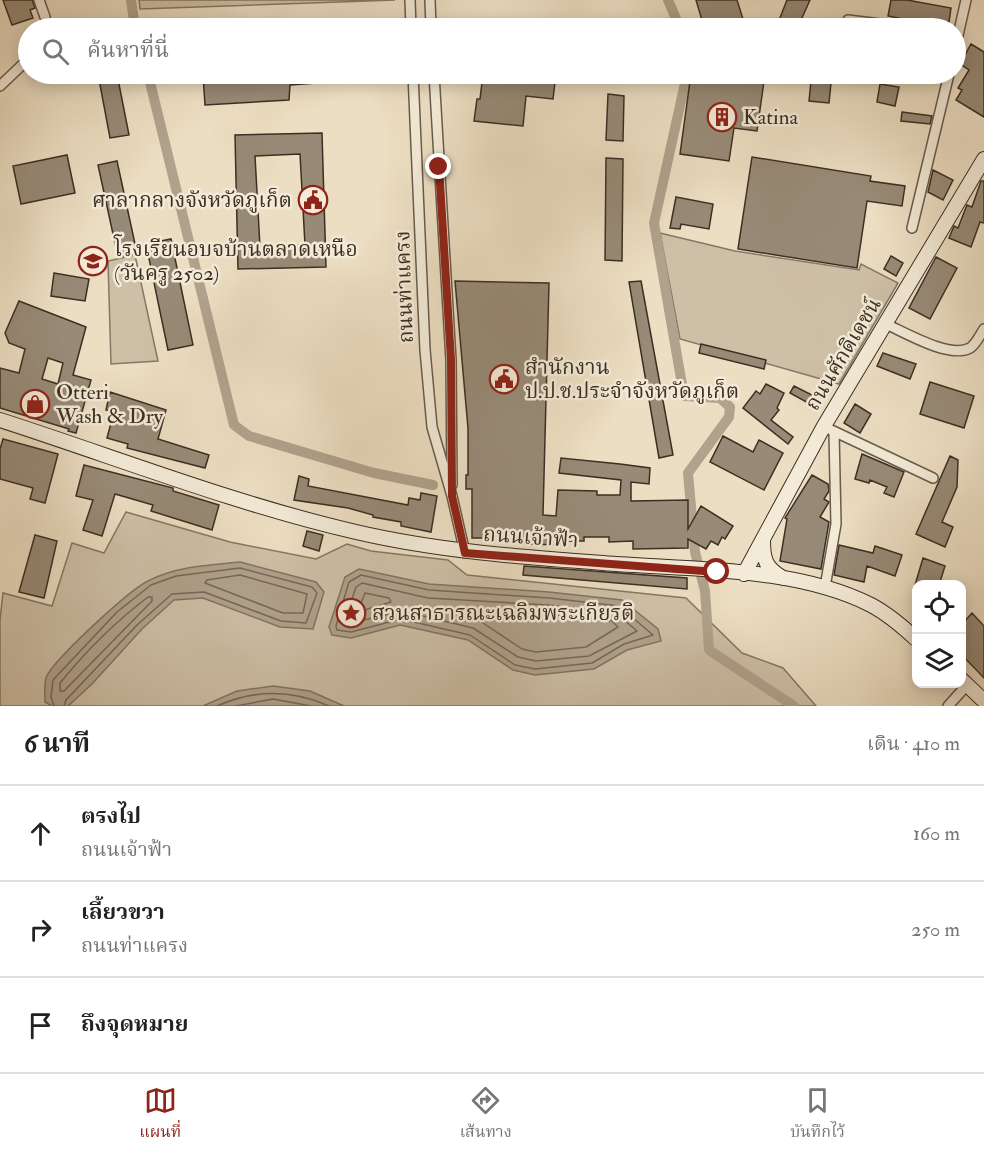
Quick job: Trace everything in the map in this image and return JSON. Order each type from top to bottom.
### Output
[{"type":"main road","name":"ถนนศักดิเดชน์","points":[[744,574],[829,429],[886,324],[980,172],[984,159]]},
{"type":"main road","name":"ถนนเจ้าฟ้า","points":[[0,420],[240,501],[356,532],[465,553],[785,579],[825,587],[871,605],[895,620],[912,635]]},
{"type":"main road","points":[[763,540],[766,565],[769,570],[785,579]]},
{"type":"main road","points":[[966,685],[984,701]]},
{"type":"street","points":[[39,0],[45,16]]},
{"type":"street","points":[[410,0],[411,18]]},
{"type":"street","points":[[430,0],[431,18]]},
{"type":"street","points":[[961,18],[966,0]]},
{"type":"street","points":[[0,86],[18,68]]},
{"type":"street","name":"ถนนท่าแครง","points":[[413,84],[425,350],[432,427],[452,496],[465,553]]},
{"type":"street","name":"ถนนท่าแครง","points":[[435,84],[451,360],[452,496]]},
{"type":"street","points":[[912,228],[947,84]]},
{"type":"street","points":[[886,324],[929,344],[959,352],[973,346],[984,329]]},
{"type":"street","points":[[825,587],[836,524],[829,429],[933,478]]},
{"type":"street","points":[[948,706],[961,688]]},
{"type":"shaded area","points":[[139,0],[395,0],[140,9]]},
{"type":"shaded area","points":[[660,233],[735,251],[859,270],[861,264],[898,283],[839,384],[680,339]]},
{"type":"shaded area","points":[[135,255],[158,361],[111,364],[108,261]]},
{"type":"shaded area","name":"สวนสาธารณะเฉลิมพระเกียรติ","points":[[126,512],[230,542],[316,559],[347,544],[371,551],[448,560],[467,575],[686,598],[742,653],[783,668],[816,706],[0,706],[0,620],[3,593],[52,606],[72,543],[104,553]]},
{"type":"water","points":[[240,562],[316,582],[324,592],[313,629],[280,627],[203,598],[174,600],[142,629],[92,684],[68,706],[52,706],[45,702],[45,681],[51,669],[93,626],[140,586],[161,575],[183,569]]},
{"type":"water","points":[[359,569],[429,584],[549,592],[622,600],[658,629],[661,641],[627,650],[594,669],[535,675],[513,670],[468,640],[400,625],[351,638],[332,635],[329,627],[345,577]]},
{"type":"water","points":[[273,686],[310,691],[344,706],[203,706],[237,691]]},
{"type":"building","points":[[3,0],[32,0],[35,8],[30,10],[33,18],[18,18],[18,23],[12,25]]},
{"type":"building","points":[[696,0],[737,0],[743,18],[701,18]]},
{"type":"building","points":[[787,0],[810,0],[802,18],[780,18]]},
{"type":"building","points":[[891,0],[907,0],[951,8],[950,18],[888,16]]},
{"type":"building","points":[[971,44],[984,52],[984,117],[956,100],[962,90],[958,88],[960,84],[966,84],[966,75],[969,70],[966,68],[966,53]]},
{"type":"building","points":[[100,84],[119,84],[129,135],[110,138]]},
{"type":"building","points":[[204,84],[303,84],[290,85],[289,100],[205,105]]},
{"type":"building","points":[[482,84],[555,84],[553,99],[526,96],[523,126],[474,121],[477,99],[480,99]]},
{"type":"building","name":"Katina","points":[[690,84],[764,84],[757,131],[734,128],[729,161],[680,154]]},
{"type":"building","points":[[811,84],[831,84],[829,103],[809,101]]},
{"type":"building","points":[[880,84],[899,87],[895,106],[877,102]]},
{"type":"building","points":[[608,94],[624,96],[623,141],[606,140]]},
{"type":"building","points":[[902,112],[932,116],[930,124],[901,121]]},
{"type":"building","name":"ศาลากลางจังหวัดภูเก็ต","points":[[322,133],[326,267],[238,269],[235,135]],"holes":[[[300,154],[305,245],[260,247],[255,156]]]},
{"type":"building","points":[[67,155],[75,193],[21,204],[13,166]]},
{"type":"building","points":[[752,157],[871,176],[870,181],[905,186],[902,206],[867,201],[857,268],[738,249]]},
{"type":"building","points":[[606,158],[623,159],[622,261],[605,260]]},
{"type":"building","points":[[117,161],[137,253],[118,257],[98,165]]},
{"type":"building","points":[[933,170],[953,180],[943,200],[928,192]]},
{"type":"building","points":[[981,181],[984,181],[984,223],[980,222],[971,247],[949,238],[954,226],[958,228],[967,205],[972,207]]},
{"type":"building","points":[[676,197],[713,204],[709,229],[681,224],[680,229],[670,228]]},
{"type":"building","points":[[171,239],[193,345],[168,350],[146,244]]},
{"type":"building","points":[[891,256],[903,263],[896,276],[884,269]]},
{"type":"building","points":[[936,257],[957,268],[930,319],[909,308]]},
{"type":"building","points":[[54,273],[89,279],[85,301],[51,296]]},
{"type":"building","points":[[455,281],[549,283],[543,515],[556,516],[558,490],[597,491],[597,495],[620,495],[621,480],[559,473],[561,458],[620,464],[650,468],[649,484],[631,482],[631,501],[688,500],[688,529],[701,506],[733,526],[725,539],[722,537],[718,545],[711,541],[706,549],[688,539],[688,548],[633,549],[633,541],[609,542],[609,537],[584,537],[584,541],[562,541],[562,545],[524,544],[524,533],[493,532],[485,534],[485,538],[472,538],[472,489],[466,489],[468,428]]},
{"type":"building","points":[[641,281],[673,455],[659,458],[629,282]]},
{"type":"building","points":[[19,301],[86,327],[73,375],[91,380],[76,433],[0,408],[0,368],[19,373],[25,349],[9,343],[5,333]],"holes":[[[48,358],[63,363],[58,384],[42,379]]]},
{"type":"building","points":[[701,344],[766,360],[764,369],[699,353]]},
{"type":"building","points":[[883,353],[916,364],[910,379],[877,366]]},
{"type":"building","points":[[930,382],[974,396],[964,428],[920,414]]},
{"type":"building","points":[[766,384],[784,393],[777,408],[779,410],[771,420],[793,437],[788,444],[743,408],[756,391],[760,394]]},
{"type":"building","points":[[794,386],[814,396],[810,404],[790,393]]},
{"type":"building","points":[[110,392],[166,410],[158,439],[209,455],[205,468],[127,448],[128,444],[107,438],[114,412],[106,410]]},
{"type":"building","points":[[855,404],[871,414],[860,433],[844,423]]},
{"type":"building","points":[[723,436],[753,452],[759,440],[783,453],[764,490],[710,462]]},
{"type":"building","points":[[3,439],[58,454],[45,503],[30,499],[33,488],[0,479],[0,449]]},
{"type":"building","points":[[862,454],[904,472],[894,497],[884,493],[887,487],[870,480],[869,483],[855,479]]},
{"type":"building","points":[[950,456],[958,460],[957,487],[942,522],[953,527],[945,547],[916,534]]},
{"type":"building","points":[[84,465],[173,488],[173,491],[219,505],[212,530],[151,511],[153,505],[115,494],[102,536],[83,530],[93,500],[76,496]]},
{"type":"building","points":[[812,475],[828,484],[829,491],[824,499],[829,502],[820,517],[829,522],[821,569],[780,561],[787,519],[785,518]]},
{"type":"building","points":[[299,476],[309,479],[308,486],[408,505],[409,498],[420,500],[421,493],[437,496],[431,532],[401,526],[401,522],[373,517],[373,515],[348,508],[294,500]]},
{"type":"building","points":[[307,531],[323,535],[319,551],[303,546]]},
{"type":"building","points":[[35,535],[57,541],[44,598],[19,592]]},
{"type":"building","points":[[839,545],[873,553],[875,546],[902,555],[895,576],[867,566],[864,582],[834,575]]},
{"type":"building","points":[[923,558],[945,566],[941,580],[916,580]]},
{"type":"building","points":[[524,566],[687,578],[687,589],[523,575]]},
{"type":"building","points":[[972,613],[984,626],[984,678],[966,659],[966,620]]},
{"type":"waterway","points":[[131,0],[134,18]]},
{"type":"waterway","points":[[668,0],[676,18]]},
{"type":"waterway","points":[[150,84],[234,425],[249,436],[374,473],[433,485]]},
{"type":"waterway","points":[[685,84],[654,223],[684,396],[720,398],[730,407],[729,417],[688,473],[695,552],[705,591],[709,650],[794,706]]},
{"type":"place","name":"Katina","points":[[722,117]]},
{"type":"place","name":"ศาลากลางจังหวัดภูเก็ต","points":[[313,200]]},
{"type":"place","name":"โรงเรียนอบจบ้านตลาดเหนือ (วันครู 2502)","points":[[93,261]]},
{"type":"place","name":"สำนักงาน ป.ป.ช.ประจำจังหวัดภูเก็ต","points":[[504,379]]},
{"type":"place","name":"Otteri Wash & Dry","points":[[35,404]]},
{"type":"place","name":"สวนสาธารณะเฉลิมพระเกียรติ","points":[[351,613]]},
{"type":"route","points":[[439,167],[451,360],[452,496],[465,553],[717,572]]}]
